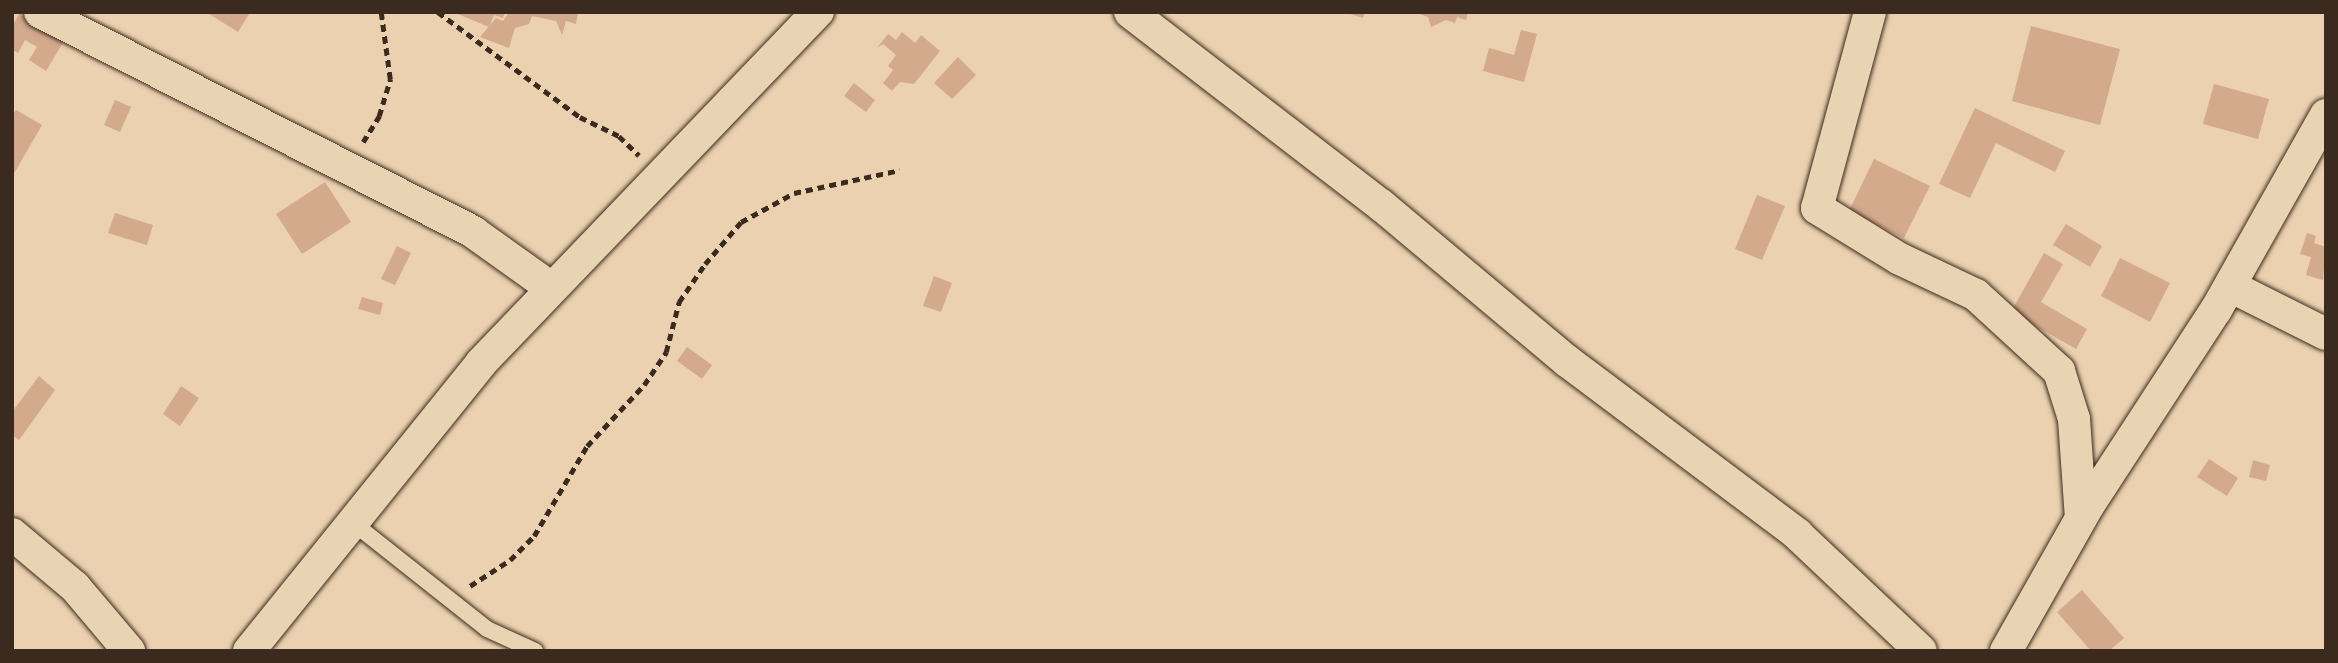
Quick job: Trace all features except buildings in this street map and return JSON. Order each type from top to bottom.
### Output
[{"type":"street","points":[[40,12],[348,166],[473,232],[550,287]]},
{"type":"street","points":[[249,651],[352,522],[550,287],[662,178],[818,12]]},
{"type":"street","points":[[1130,12],[1381,205],[1567,361],[1797,534],[1921,651]]},
{"type":"street","points":[[1870,12],[1817,208],[1900,259],[1976,295],[2059,371],[2074,419],[2081,518]]},
{"type":"street","points":[[2006,651],[2081,518],[2230,286],[2326,115]]},
{"type":"street","points":[[2230,286],[2326,334]]},
{"type":"street","points":[[12,534],[75,587],[129,651]]},
{"type":"lane","points":[[352,522],[487,629],[535,651]]},
{"type":"path","points":[[348,166],[379,116],[390,79],[381,12]]},
{"type":"path","points":[[438,12],[580,117],[619,136],[662,178]]},
{"type":"path","points":[[449,600],[510,560],[534,536],[587,446],[659,363],[680,302],[705,264],[741,222],[794,193],[900,170]]}]
